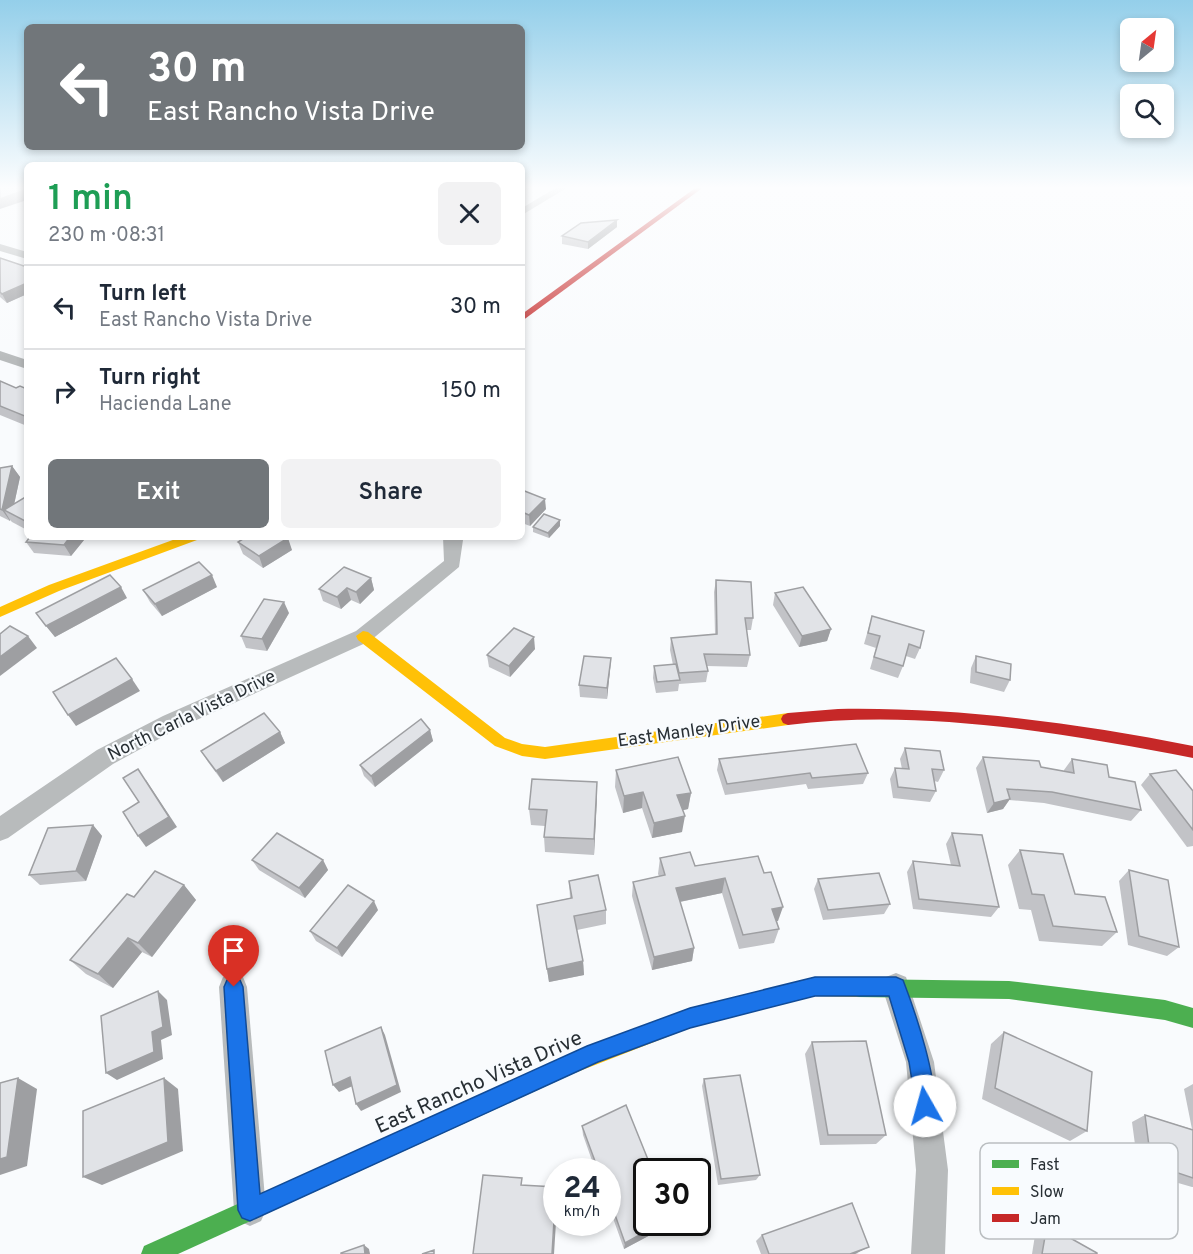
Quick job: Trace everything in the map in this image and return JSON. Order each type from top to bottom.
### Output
[{"type":"street","points":[[525,316],[622,245]]},
{"type":"street","points":[[0,247],[24,255]]},
{"type":"street","points":[[0,355],[24,364]]},
{"type":"street","points":[[0,612],[54,588],[185,540]]},
{"type":"street","points":[[363,636],[453,563],[454,540]]},
{"type":"street","name":"East Manley Drive","points":[[363,636],[500,742],[522,750],[545,753],[698,729],[820,714],[958,716],[1100,734],[1193,753]]},
{"type":"street","name":"North Carla Vista Drive","points":[[0,831],[59,787],[105,757],[171,722],[363,636]]},
{"type":"street","points":[[234,987],[250,1210]]},
{"type":"street","name":"East Rancho Vista Drive","points":[[152,1254],[594,1054],[690,1018],[815,987],[1009,990],[1165,1010],[1193,1018]]},
{"type":"street","points":[[896,987],[920,1062],[932,1170],[928,1254]]},
{"type":"building","points":[[0,258],[24,266],[24,284],[2,294],[0,292]]},
{"type":"building","points":[[0,381],[16,388],[20,386],[24,388],[24,416],[0,406]]},
{"type":"building","points":[[12,466],[2,510],[0,509],[0,468]]},
{"type":"building","points":[[525,491],[545,499],[529,515],[525,513]]},
{"type":"building","points":[[24,498],[24,520],[4,510]]},
{"type":"building","points":[[544,514],[560,520],[548,533],[533,527]]},
{"type":"building","points":[[28,540],[68,540],[64,545],[26,542]]},
{"type":"building","points":[[241,540],[285,540],[259,556],[238,542]]},
{"type":"building","points":[[199,562],[212,575],[155,604],[143,590]]},
{"type":"building","points":[[344,567],[371,578],[356,592],[347,588],[337,597],[319,589]]},
{"type":"building","points":[[110,575],[121,587],[46,626],[36,613]]},
{"type":"building","points":[[716,580],[751,582],[753,618],[745,618],[750,655],[704,654],[708,671],[679,673],[671,638],[717,634]]},
{"type":"building","points":[[803,587],[831,629],[802,636],[775,593]]},
{"type":"building","points":[[264,599],[284,602],[262,639],[241,636]]},
{"type":"building","points":[[872,616],[924,631],[920,648],[909,644],[903,666],[874,657],[880,636],[868,633]]},
{"type":"building","points":[[10,626],[28,636],[0,657],[0,634]]},
{"type":"building","points":[[514,628],[534,637],[509,666],[487,655]]},
{"type":"building","points":[[584,656],[611,658],[607,688],[579,685]]},
{"type":"building","points":[[976,656],[1011,664],[1010,680],[976,672]]},
{"type":"building","points":[[116,658],[132,679],[68,715],[53,692]]},
{"type":"building","points":[[676,664],[680,680],[657,682],[654,666]]},
{"type":"building","points":[[264,713],[280,732],[216,771],[201,751]]},
{"type":"building","points":[[421,719],[430,730],[371,776],[360,765]]},
{"type":"building","points":[[856,744],[868,773],[812,778],[810,773],[727,784],[719,759]]},
{"type":"building","points":[[905,748],[940,751],[944,770],[932,769],[936,791],[898,787],[895,768],[909,769]]},
{"type":"building","points":[[678,757],[691,793],[677,795],[685,816],[654,823],[643,792],[624,796],[616,770]]},
{"type":"building","points":[[983,757],[1039,761],[1041,767],[1074,773],[1072,759],[1107,765],[1109,777],[1135,782],[1141,810],[1052,792],[1007,789],[1010,799],[994,803]]},
{"type":"building","points":[[138,769],[169,817],[138,836],[123,812],[139,802],[123,778]]},
{"type":"building","points":[[1176,770],[1193,791],[1193,830],[1150,774]]},
{"type":"building","points":[[532,779],[597,782],[594,839],[544,837],[547,810],[529,809]]},
{"type":"building","points":[[93,825],[76,871],[29,875],[48,828]]},
{"type":"building","points":[[277,833],[323,860],[299,888],[252,860]]},
{"type":"building","points":[[952,833],[982,835],[999,907],[919,899],[913,861],[960,866]]},
{"type":"building","points":[[1020,850],[1063,854],[1075,894],[1105,897],[1117,932],[1053,926],[1044,895],[1032,894]]},
{"type":"building","points":[[690,852],[695,866],[758,856],[764,873],[771,872],[783,907],[772,909],[779,929],[743,935],[725,878],[676,888],[694,948],[654,957],[633,882],[665,875],[660,858]]},
{"type":"building","points":[[1129,870],[1168,880],[1179,947],[1139,936]]},
{"type":"building","points":[[155,871],[184,885],[138,943],[128,938],[98,974],[70,960],[127,894],[134,897]]},
{"type":"building","points":[[879,873],[890,904],[828,910],[818,879]]},
{"type":"building","points":[[598,875],[606,910],[574,916],[583,961],[547,969],[537,905],[572,898],[569,881]]},
{"type":"building","points":[[348,885],[374,901],[337,948],[310,931]]},
{"type":"building","points":[[158,991],[163,1027],[152,1032],[154,1052],[106,1073],[101,1016]]},
{"type":"building","points":[[381,1027],[397,1085],[356,1104],[350,1077],[333,1085],[325,1051]]},
{"type":"building","points":[[1004,1032],[1092,1072],[1087,1131],[995,1088]]},
{"type":"building","points":[[866,1041],[886,1135],[828,1135],[812,1042]]},
{"type":"building","points":[[740,1075],[760,1175],[721,1179],[704,1079]]},
{"type":"building","points":[[18,1078],[7,1157],[0,1159],[0,1083]]},
{"type":"building","points":[[164,1078],[168,1142],[83,1177],[83,1111]]},
{"type":"building","points":[[626,1105],[647,1158],[633,1158],[633,1236],[638,1236],[625,1243],[621,1232],[621,1158],[594,1158],[582,1126]]},
{"type":"building","points":[[1145,1115],[1193,1130],[1193,1178],[1178,1173],[1178,1143],[1149,1143]]},
{"type":"building","points":[[483,1175],[522,1178],[521,1185],[543,1186],[543,1236],[553,1236],[552,1254],[473,1254]]},
{"type":"building","points":[[852,1203],[869,1247],[850,1254],[769,1254],[762,1235]]},
{"type":"building","points":[[1045,1239],[1072,1239],[1097,1253],[1097,1254],[1042,1254]]},
{"type":"building","points":[[364,1245],[365,1254],[341,1254],[341,1253]]},
{"type":"building","points":[[434,1250],[434,1254],[422,1254]]},
{"type":"traffic: fast","points":[[856,988],[1009,990],[1165,1010],[1193,1018]]},
{"type":"traffic: fast","points":[[152,1254],[572,1064]]},
{"type":"traffic: slow","points":[[0,612],[54,588],[185,540]]},
{"type":"traffic: slow","points":[[363,636],[500,742],[522,750],[545,753],[788,719]]},
{"type":"traffic: slow","points":[[572,1064],[690,1018],[815,987],[856,988]]},
{"type":"traffic: jam","points":[[525,316],[622,245]]},
{"type":"traffic: jam","points":[[788,719],[851,715],[966,718],[1080,732],[1193,752]]},
{"type":"route","points":[[234,987],[250,1210],[594,1054],[690,1018],[815,987],[896,987],[920,1062],[925,1106]]}]
